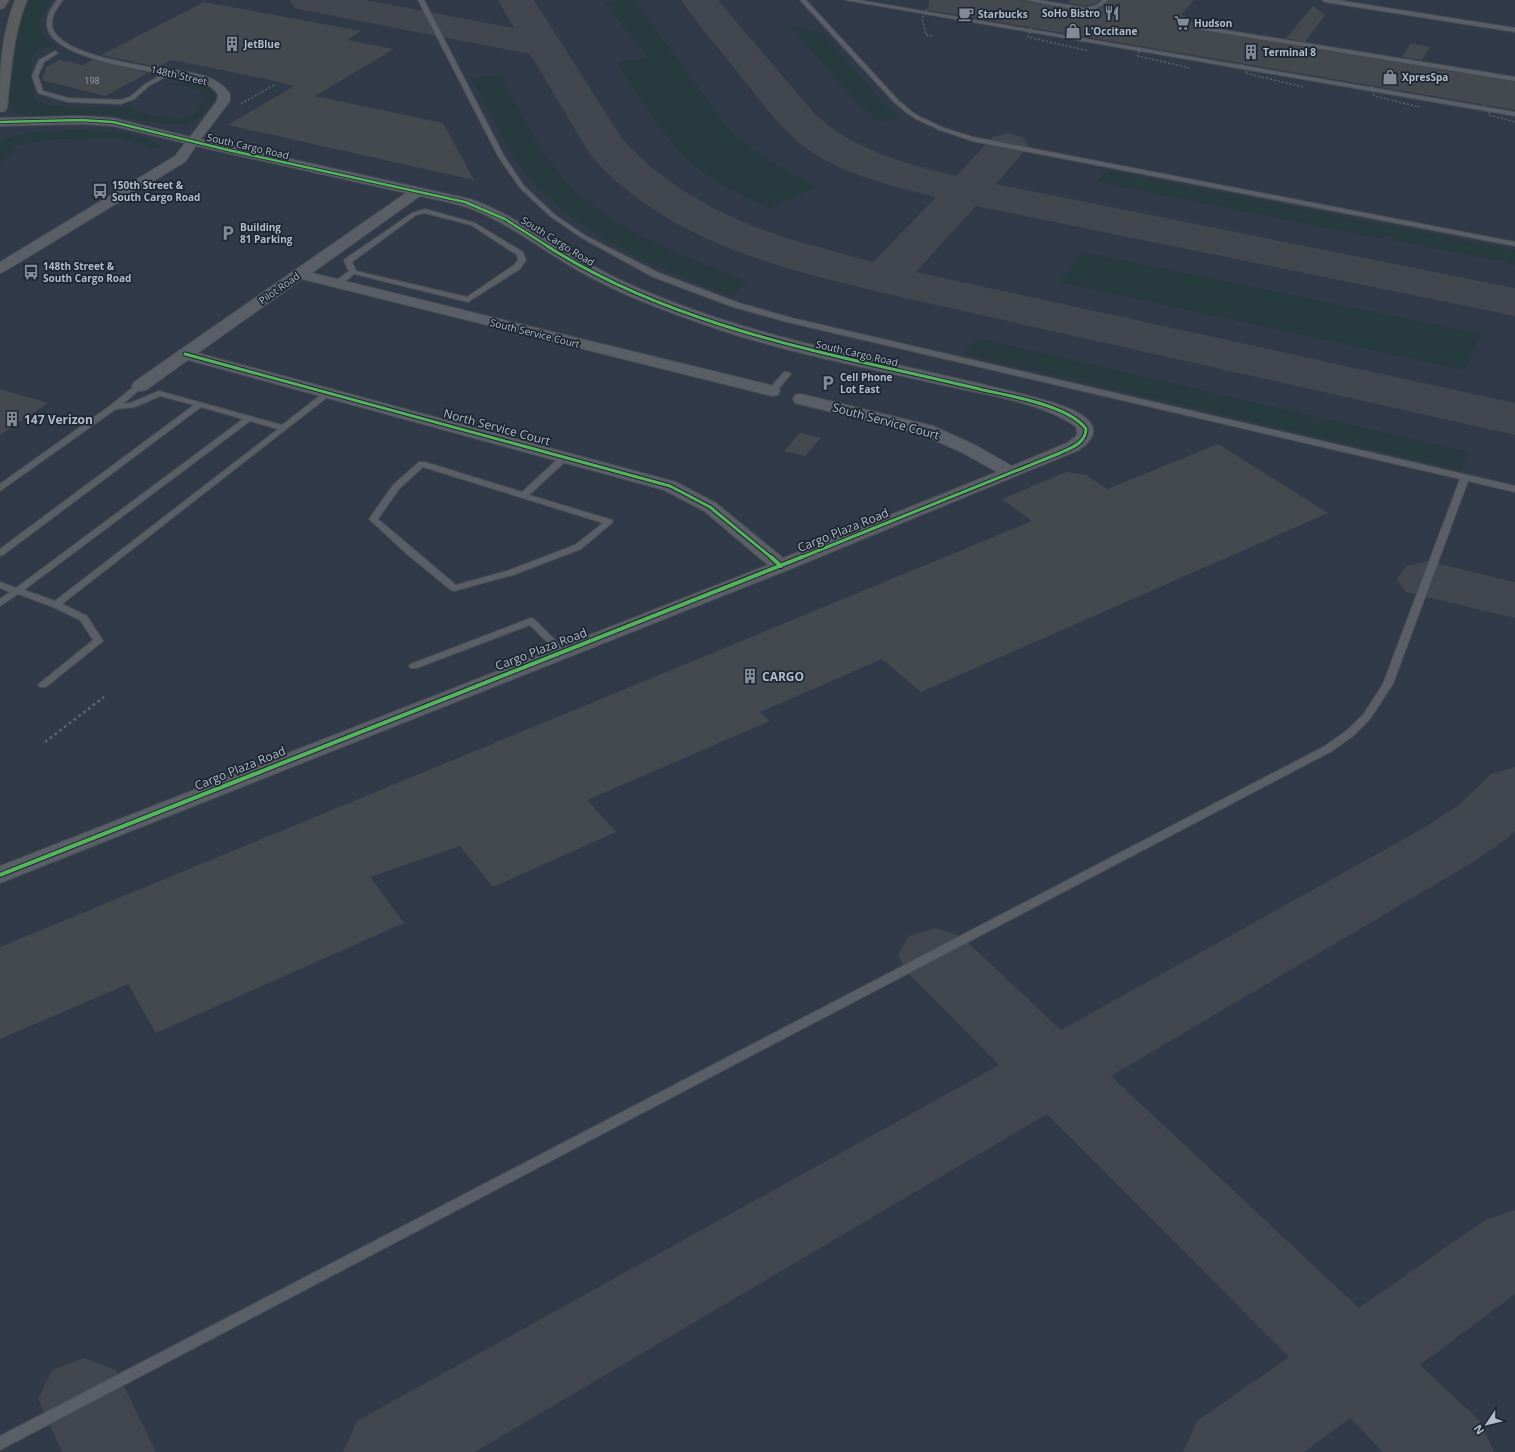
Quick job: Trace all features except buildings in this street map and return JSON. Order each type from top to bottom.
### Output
[{"type":"highway","points":[[0,5],[3,0]]},
{"type":"highway","points":[[0,108],[12,26],[21,0]]},
{"type":"street","name":"148th Street","points":[[0,268],[180,159],[223,101],[224,94],[220,88],[212,83],[169,73]]},
{"type":"street","name":"South Cargo Road","points":[[0,122],[91,120],[113,122],[142,130],[465,202],[490,210],[584,268],[640,295],[682,312],[778,342],[1054,408],[1080,421],[1084,426],[1086,436]]},
{"type":"street","name":"South Cargo Road","points":[[0,130],[96,128],[142,130]]},
{"type":"street","name":"Pilot Road","points":[[140,386],[418,191]]},
{"type":"street","name":"South Service Court","points":[[299,274],[772,391]]},
{"type":"street","name":"North Service Court","points":[[185,354],[330,392],[657,482],[680,490],[710,507],[781,566]]},
{"type":"street","name":"South Service Court","points":[[801,399],[927,430],[969,449],[1011,473]]},
{"type":"street","name":"Cargo Plaza Road","points":[[0,874],[781,566],[1070,449],[1083,441],[1086,436]]},
{"type":"lane","name":"148th Street","points":[[60,0],[50,18],[50,27],[54,36],[63,44],[76,51],[94,57],[169,73]]},
{"type":"lane","points":[[422,0],[501,156],[522,187],[553,216],[584,237],[656,275],[736,305],[790,320],[1515,489]]},
{"type":"lane","points":[[803,0],[897,102],[918,118],[956,134],[1008,146],[1515,244]]},
{"type":"lane","points":[[848,0],[1515,114]]},
{"type":"lane","points":[[1029,0],[1087,10],[1099,6],[1105,0]]},
{"type":"lane","points":[[1325,0],[1515,30]]},
{"type":"lane","points":[[1200,28],[1515,80]]},
{"type":"lane","points":[[55,53],[41,61],[35,76],[40,92],[68,100],[121,102],[132,98],[147,84],[169,73]]},
{"type":"lane","points":[[425,211],[473,224],[520,254],[522,260],[517,267],[468,300],[353,272],[348,261],[414,214],[425,211]]},
{"type":"lane","points":[[337,284],[353,272]]},
{"type":"lane","points":[[772,391],[787,374]]},
{"type":"lane","points":[[0,488],[114,407],[140,386]]},
{"type":"lane","points":[[56,605],[330,392]]},
{"type":"lane","points":[[114,407],[132,405],[159,393],[284,428]]},
{"type":"lane","points":[[0,553],[199,405]]},
{"type":"lane","points":[[0,603],[249,418]]},
{"type":"lane","points":[[524,495],[565,457]]},
{"type":"lane","points":[[422,464],[524,495],[609,522],[578,547],[510,573],[454,588],[411,553],[373,519],[396,487],[422,464]]},
{"type":"lane","points":[[0,1443],[1317,756],[1338,743],[1367,717],[1379,701],[1388,684],[1465,477]]},
{"type":"lane","points":[[0,585],[56,605],[84,618],[98,641],[43,685]]},
{"type":"lane","points":[[414,666],[531,621],[562,652]]},
{"type":"path","points":[[927,9],[922,18],[926,35],[934,36]]},
{"type":"path","points":[[1031,28],[1028,37],[1090,51]]},
{"type":"path","points":[[1140,47],[1138,56],[1190,68]]},
{"type":"path","points":[[1242,64],[1246,72],[1245,73],[1302,87]]},
{"type":"path","points":[[1372,86],[1374,96],[1420,107]]},
{"type":"path","points":[[1484,105],[1489,112],[1489,115],[1515,122]]},
{"type":"path","points":[[45,742],[104,697]]},
{"type":"shaded area","points":[[0,0],[1515,0],[1515,1452],[0,1452]]},
{"type":"green space","points":[[29,0],[52,0],[40,19],[42,34],[55,46],[40,49],[31,58],[34,100],[51,106],[133,108],[131,110],[173,119],[185,119],[192,116],[200,107],[205,96],[201,92],[191,87],[179,85],[162,86],[163,85],[181,83],[204,86],[210,88],[216,98],[201,117],[186,124],[164,124],[105,114],[31,116],[14,112],[8,106],[21,13]]},
{"type":"green space","points":[[634,0],[723,122],[734,133],[767,159],[817,187],[769,208],[716,181],[681,152],[669,139],[647,109],[617,62],[648,58],[605,2]]},
{"type":"green space","points":[[791,27],[823,33],[886,106],[900,118],[880,122],[858,104]]},
{"type":"green space","points":[[500,75],[541,148],[557,171],[575,191],[619,224],[644,238],[747,281],[730,296],[676,274],[622,249],[596,234],[550,199],[529,178],[518,163],[471,78]]},
{"type":"green space","points":[[83,130],[134,135],[153,141],[162,146],[151,148],[121,138],[57,139],[17,145],[0,164],[0,141],[10,137],[30,133]]},
{"type":"green space","points":[[1106,170],[1515,250],[1515,265],[1508,263],[1508,261],[1498,261],[1392,240],[1394,237],[1384,235],[1383,239],[1097,182]]},
{"type":"green space","points":[[1083,252],[1481,334],[1464,370],[1059,282]]},
{"type":"green space","points":[[977,338],[1468,452],[1461,470],[963,354]]},
{"type":"taxiway","points":[[308,0],[544,45]]},
{"type":"taxiway","points":[[516,0],[544,45]]},
{"type":"taxiway","points":[[699,0],[795,117],[814,135],[831,146],[867,163],[906,176],[966,191]]},
{"type":"taxiway","points":[[544,45],[607,148],[636,176],[667,199],[700,218],[734,234],[770,248],[845,270],[883,279]]},
{"type":"taxiway","points":[[966,191],[1008,146]]},
{"type":"taxiway","points":[[883,279],[966,191]]},
{"type":"taxiway","points":[[966,191],[1515,302]]},
{"type":"taxiway","points":[[883,279],[1515,419]]},
{"type":"taxiway","points":[[1427,579],[1515,600]]},
{"type":"taxiway","points":[[1054,1071],[1445,847],[1484,821],[1515,790]]},
{"type":"taxiway","points":[[935,955],[1054,1071]]},
{"type":"taxiway","points":[[390,1452],[1054,1071]]},
{"type":"taxiway","points":[[1054,1071],[1354,1362]]},
{"type":"taxiway","points":[[1354,1362],[1515,1246]]},
{"type":"taxiway","points":[[1230,1452],[1354,1362]]},
{"type":"taxiway","points":[[1354,1362],[1447,1452]]},
{"type":"taxiway","points":[[84,1399],[109,1452]]},
{"type":"cycle path","points":[[0,122],[81,120],[113,122],[228,150],[465,202],[505,219],[595,274],[623,288],[666,306],[727,327],[773,340],[1008,395],[1054,408],[1066,413],[1082,424],[1086,429],[1086,435],[1082,441],[1060,453],[781,566],[0,875]]},
{"type":"cycle path","points":[[185,354],[670,486],[710,507],[781,566]]},
{"type":"place","name":"SoHo Bistro","points":[[1112,13]]},
{"type":"place","name":"Starbucks","points":[[966,14]]},
{"type":"place","name":"Hudson","points":[[1182,23]]},
{"type":"place","name":"L'Occitane","points":[[1073,31]]},
{"type":"place","name":"JetBlue","points":[[232,44]]},
{"type":"place","name":"Terminal 8","points":[[1251,52]]},
{"type":"place","name":"XpresSpa","points":[[1390,77]]},
{"type":"place","name":"150th Street & South Cargo Road","points":[[100,191]]},
{"type":"place","name":"Building 81 Parking","points":[[228,233]]},
{"type":"place","name":"148th Street & South Cargo Road","points":[[31,272]]},
{"type":"place","name":"Cell Phone Lot East","points":[[828,383]]},
{"type":"place","name":"147 Verizon","points":[[12,419]]},
{"type":"place","name":"CARGO","points":[[750,676]]}]
